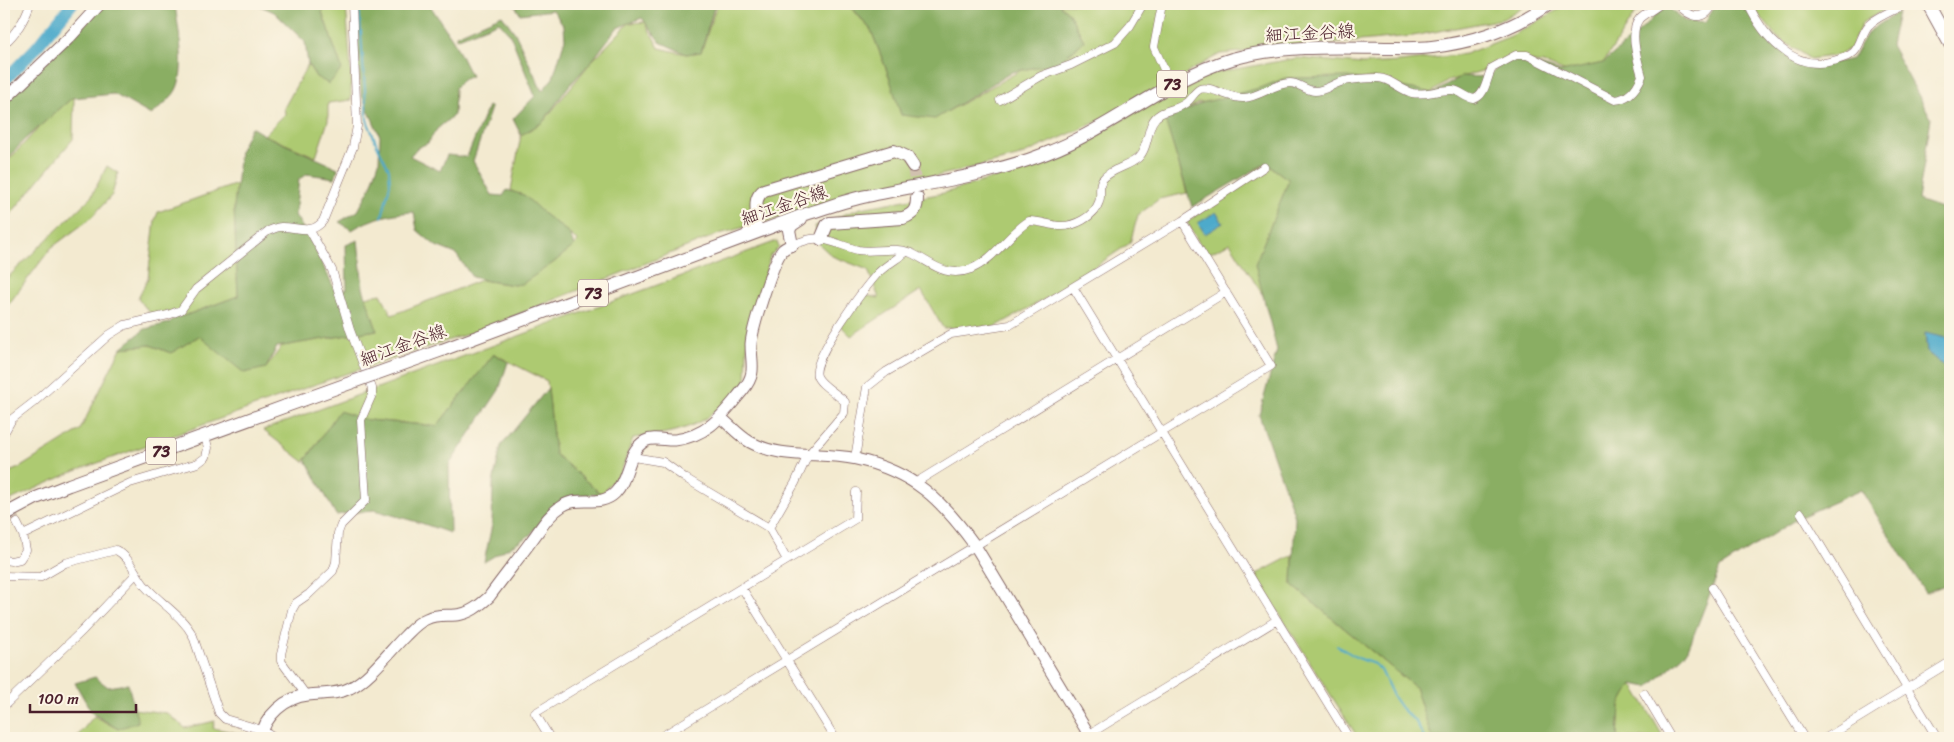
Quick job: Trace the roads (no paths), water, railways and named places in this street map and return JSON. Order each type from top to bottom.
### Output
[{"type":"main road","name":"細江金谷線","points":[[4,507],[36,498],[442,350],[806,214],[864,196],[1006,167],[1047,153],[1087,134],[1171,85],[1231,59],[1268,50],[1311,47],[1431,48],[1467,41],[1515,25],[1549,4]]},
{"type":"main road","points":[[1928,4],[1950,44]]},
{"type":"main road","points":[[745,237],[756,224],[758,216],[756,202],[758,194],[764,190],[894,151],[908,157],[913,166]]},
{"type":"main road","points":[[821,239],[827,225],[830,223],[909,216],[917,207],[918,198]]},
{"type":"main road","points":[[792,244],[788,230],[806,214]]},
{"type":"main road","points":[[758,216],[764,222],[783,222]]},
{"type":"main road","points":[[764,230],[778,231],[784,234],[792,244]]},
{"type":"main road","name":"細江金谷線","points":[[4,514],[36,498]]},
{"type":"street","points":[[4,44],[17,32],[30,4]]},
{"type":"street","points":[[4,100],[70,37],[100,4]]},
{"type":"street","points":[[4,433],[12,419],[34,402],[109,335],[126,325],[181,310],[196,289],[268,231],[279,227],[310,229],[318,227],[328,212],[352,147],[357,126],[352,4]]},
{"type":"street","points":[[1000,100],[1041,76],[1071,65],[1115,43],[1130,26],[1143,4]]},
{"type":"street","points":[[1162,4],[1154,48],[1171,85]]},
{"type":"street","points":[[262,734],[271,716],[290,700],[306,695],[335,693],[350,688],[363,679],[414,627],[425,619],[437,615],[458,615],[481,605],[548,518],[562,505],[573,501],[603,500],[616,492],[637,448],[646,441],[688,438],[708,428],[720,417],[750,382],[753,370],[751,343],[754,326],[774,268],[782,251],[792,244],[810,239],[821,239],[859,250],[906,252],[933,266],[952,271],[972,268],[991,256],[1018,228],[1030,221],[1059,226],[1073,224],[1086,218],[1096,209],[1100,201],[1102,180],[1138,158],[1153,122],[1158,115],[1188,102],[1198,90],[1206,88],[1228,96],[1245,98],[1263,93],[1282,84],[1294,83],[1317,91],[1345,81],[1379,78],[1388,80],[1410,92],[1422,94],[1454,90],[1474,99],[1480,97],[1484,92],[1487,77],[1492,68],[1516,55],[1528,55],[1615,100],[1621,99],[1634,92],[1642,76],[1636,56],[1635,29],[1640,18],[1660,4]]},
{"type":"street","points":[[1678,4],[1686,13],[1699,16],[1706,14],[1713,4]]},
{"type":"street","points":[[1748,4],[1774,44],[1796,58],[1813,63],[1829,62],[1855,52],[1869,24],[1906,4]]},
{"type":"street","points":[[854,458],[867,387],[886,372],[951,334],[1010,325],[1182,221],[1264,167]]},
{"type":"street","points":[[660,738],[1271,366],[1182,221]]},
{"type":"street","points":[[306,695],[281,661],[281,654],[292,610],[296,603],[309,594],[333,571],[341,525],[366,500],[361,420],[372,395],[372,388],[332,270],[310,229]]},
{"type":"street","points":[[769,528],[795,483],[808,455],[844,413],[845,402],[819,380],[816,374],[820,356],[836,330],[878,273],[906,252]]},
{"type":"street","points":[[1073,287],[1349,738]]},
{"type":"street","points":[[915,483],[1226,292]]},
{"type":"street","points":[[720,417],[750,442],[774,450],[808,455],[854,458],[882,466],[915,483],[935,497],[955,519],[976,547],[1088,737],[1277,620]]},
{"type":"street","points":[[23,535],[130,483],[198,463],[206,457],[208,448],[206,435]]},
{"type":"street","points":[[633,457],[663,462],[685,478],[769,528],[787,560]]},
{"type":"street","points":[[550,738],[535,713],[855,519],[856,492]]},
{"type":"street","points":[[1801,513],[1937,738]]},
{"type":"street","points":[[4,560],[11,562],[20,559],[26,550],[23,535],[17,523]]},
{"type":"street","points":[[4,576],[40,577],[65,563],[116,550],[124,554],[146,587],[188,626],[219,713],[225,719],[274,738]]},
{"type":"street","points":[[4,706],[83,630],[136,574]]},
{"type":"street","points":[[742,588],[835,738]]},
{"type":"street","points":[[1712,588],[1804,738]]},
{"type":"street","points":[[1826,738],[1950,662]]},
{"type":"street","points":[[1644,693],[1671,738]]},
{"type":"water","points":[[1216,212],[1223,223],[1205,234],[1198,223]]},
{"type":"water","points":[[1925,333],[1950,339],[1950,371],[1927,352]]},
{"type":"waterway","points":[[4,81],[35,49],[72,4]]},
{"type":"waterway","points":[[359,4],[367,120],[389,169],[390,184],[382,217]]},
{"type":"waterway","points":[[1337,646],[1358,658],[1374,664],[1381,670],[1394,698],[1401,708],[1416,722],[1424,738]]},
{"type":"tunnel","points":[[913,166],[917,196]]},
{"type":"tunnel","points":[[4,494],[17,523]]}]
